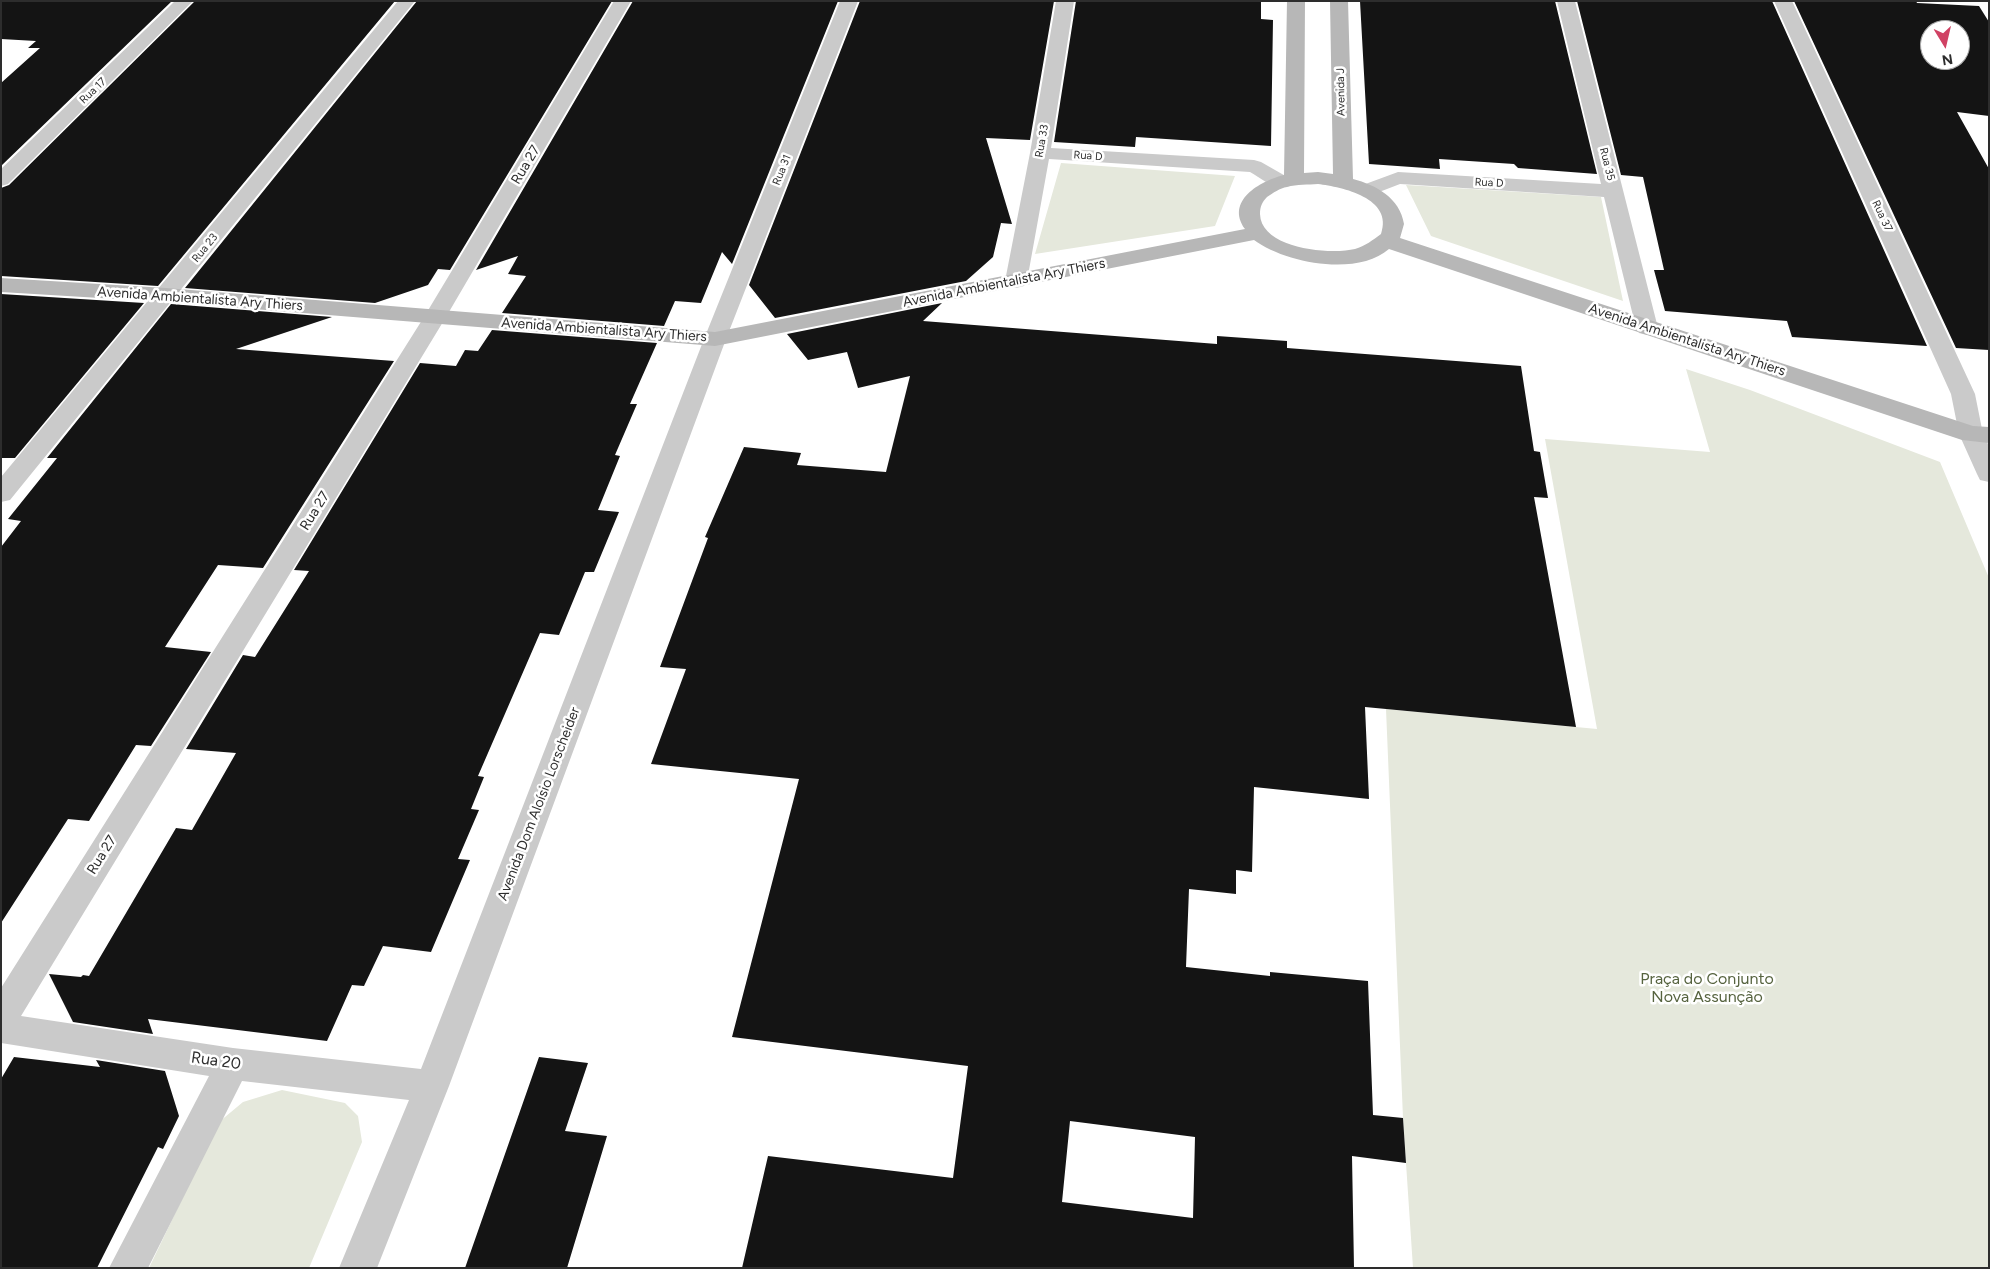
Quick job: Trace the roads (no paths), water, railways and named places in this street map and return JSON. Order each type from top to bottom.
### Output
[{"type":"street","name":"Rua 17","points":[[1,180],[185,1]]},
{"type":"street","name":"Rua 23","points":[[1,494],[407,1]]},
{"type":"street","name":"Rua 27","points":[[1,1018],[435,317],[623,1]]},
{"type":"street","name":"Rua 31","points":[[715,338],[849,1]]},
{"type":"street","name":"Rua 33","points":[[1016,281],[1040,153],[1065,1]]},
{"type":"street","points":[[1288,181],[1296,1]]},
{"type":"street","name":"Avenida J","points":[[1339,1],[1342,182]]},
{"type":"street","name":"Rua 35","points":[[1566,1],[1648,328]]},
{"type":"street","name":"Rua 37","points":[[1783,1],[1963,394],[1980,434],[1989,474]]},
{"type":"street","name":"Rua D","points":[[1040,153],[1254,166],[1288,181]]},
{"type":"street","points":[[1318,178],[1342,182],[1367,190],[1382,200],[1392,212],[1394,224],[1391,236],[1380,246],[1364,254],[1343,258],[1320,258],[1297,254],[1277,246],[1258,233],[1251,224],[1248,211],[1253,198],[1265,189],[1288,181],[1318,178]]},
{"type":"street","name":"Rua D","points":[[1367,190],[1398,178],[1614,191]]},
{"type":"street","name":"Avenida Ambientalista Ary Thiers","points":[[1,285],[166,295],[715,338],[1258,233]]},
{"type":"street","name":"Avenida Ambientalista Ary Thiers","points":[[1386,240],[1648,328],[1980,434]]},
{"type":"street","name":"Avenida Dom Aloísio Lorscheider","points":[[358,1268],[432,1086],[715,338]]},
{"type":"street","name":"Rua 20","points":[[1,1028],[233,1064],[432,1086]]},
{"type":"street","points":[[128,1268],[233,1064]]},
{"type":"park label","name":"Praça do Conjunto Nova Assunção","points":[[1707,988]]}]
